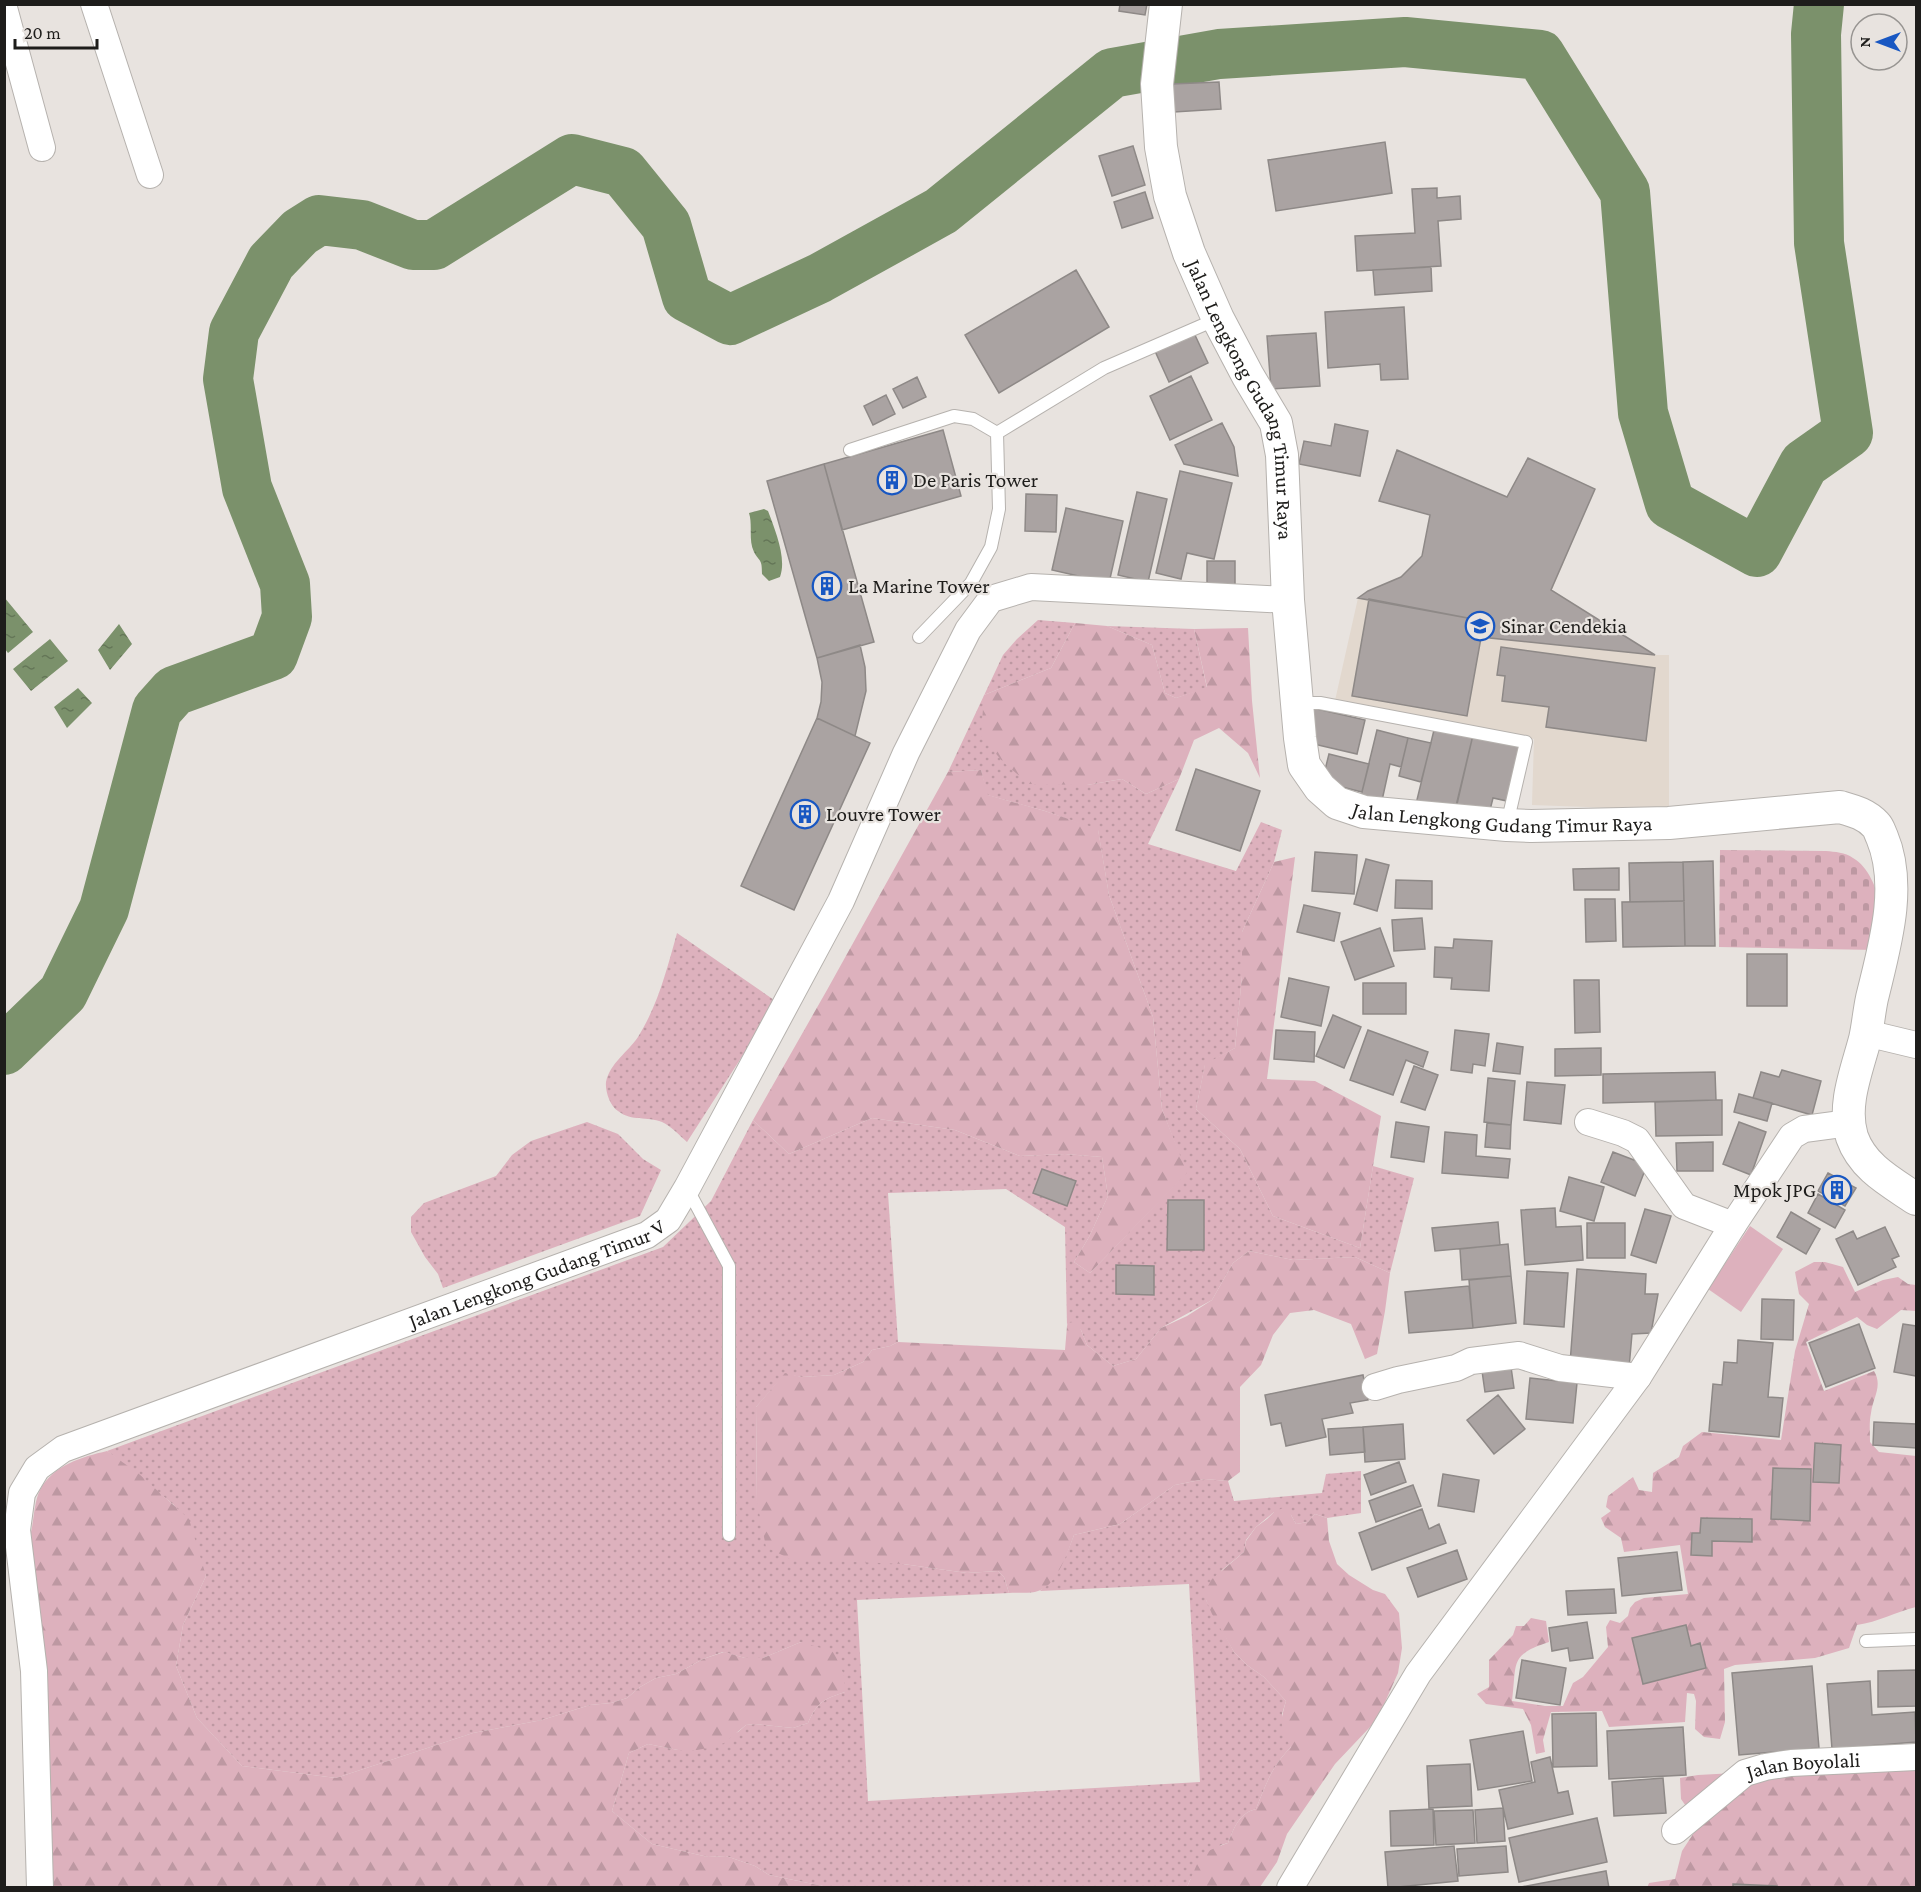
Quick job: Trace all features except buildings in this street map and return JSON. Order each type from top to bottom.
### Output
[{"type":"street","points":[[94,4],[150,175]]},
{"type":"street","name":"Jalan Lengkong Gudang Timur Raya","points":[[1166,4],[1157,84],[1161,147],[1170,196],[1189,253],[1218,319],[1276,423],[1282,455],[1288,600],[1304,765],[1320,788],[1337,803],[1364,812],[1507,825],[1669,823],[1840,807],[1861,812],[1877,826],[1887,850],[1891,885],[1888,930],[1850,1099],[1849,1123],[1853,1138],[1864,1160],[1878,1174],[1917,1199]]},
{"type":"street","points":[[4,8],[42,148]]},
{"type":"street","name":"Jalan Lengkong Gudang Timur V","points":[[40,1887],[34,1671],[17,1530],[22,1493],[37,1468],[63,1449],[647,1235],[668,1220],[841,901],[906,753],[968,630],[991,599],[1031,586],[1288,600]]},
{"type":"street","points":[[1866,1033],[1917,1045]]},
{"type":"street","points":[[1588,1122],[1637,1140],[1684,1206],[1733,1225]]},
{"type":"street","points":[[1290,1887],[1418,1674],[1638,1377],[1792,1136],[1804,1129],[1849,1123]]},
{"type":"street","points":[[1375,1387],[1456,1368],[1471,1362],[1519,1355],[1560,1368],[1638,1377]]},
{"type":"street","name":"Jalan Boyolali","points":[[1675,1831],[1745,1773],[1791,1763],[1917,1757]]},
{"type":"lane","points":[[997,433],[1104,369],[1218,319]]},
{"type":"lane","points":[[850,450],[954,416],[973,419],[997,433]]},
{"type":"lane","points":[[919,637],[971,583],[991,547],[999,508],[997,433]]},
{"type":"lane","points":[[1297,703],[1320,703],[1526,742],[1507,825]]},
{"type":"lane","points":[[687,1188],[729,1266],[729,1535]]},
{"type":"lane","points":[[1866,1641],[1917,1639]]},
{"type":"shaded area","name":"Sinar Cendekia","points":[[1397,450],[1507,497],[1528,458],[1595,489],[1552,590],[1655,655],[1669,655],[1669,810],[1532,805],[1534,739],[1334,705],[1358,598],[1368,591],[1401,577],[1422,556],[1430,515],[1379,501]]},
{"type":"green space","points":[[1038,620],[1075,623],[1051,668],[984,695],[1003,655]]},
{"type":"green space","points":[[1075,623],[1107,626],[1152,645],[1165,693],[1176,698],[1207,687],[1194,629],[1248,628],[1252,701],[1260,778],[1248,753],[1219,728],[1194,740],[1179,779],[1146,794],[1122,779],[1087,785],[1029,784],[1003,762],[981,736],[984,695],[1051,668]]},
{"type":"green space","points":[[1107,626],[1194,629],[1207,688],[1176,698],[1165,693],[1152,645]]},
{"type":"green space","points":[[984,695],[1087,785],[1122,779],[1146,794],[1179,779],[1148,844],[1236,871],[1261,822],[1282,830],[1274,862],[1242,932],[1242,976],[1235,1048],[1205,1065],[1196,1109],[1240,1149],[1273,1216],[1360,1248],[1373,1166],[1414,1178],[1390,1273],[1355,1257],[1293,1260],[1249,1251],[1233,1263],[1212,1300],[1161,1328],[1136,1359],[1113,1366],[1087,1345],[1081,1330],[1068,1323],[1067,1326],[1065,1227],[1006,1189],[888,1193],[898,1342],[872,1350],[863,1362],[834,1375],[802,1377],[785,1374],[756,1407],[757,1502],[903,1564],[967,1573],[998,1571],[1004,1577],[1009,1593],[857,1600],[868,1801],[1200,1782],[1189,1584],[1040,1591],[1061,1565],[1074,1535],[1120,1524],[1175,1485],[1205,1479],[1228,1481],[1234,1501],[1322,1493],[1326,1474],[1361,1471],[1361,1513],[1327,1518],[1315,1514],[1308,1522],[1296,1524],[1291,1515],[1274,1512],[1256,1527],[1246,1540],[1244,1552],[1222,1570],[1206,1600],[1234,1652],[1264,1677],[1286,1701],[1282,1714],[1291,1747],[1274,1768],[1256,1809],[1241,1818],[1228,1843],[1221,1845],[1190,1880],[1187,1887],[824,1887],[769,1875],[755,1866],[726,1856],[708,1857],[652,1844],[612,1811],[629,1753],[648,1744],[678,1750],[738,1732],[746,1725],[793,1728],[808,1723],[822,1702],[845,1692],[801,1642],[763,1658],[745,1658],[723,1652],[703,1659],[676,1674],[656,1678],[627,1698],[611,1703],[590,1705],[542,1720],[473,1733],[336,1778],[242,1766],[197,1718],[176,1666],[183,1625],[206,1576],[174,1505],[107,1451],[663,1247],[711,1201],[753,1120],[789,1154],[872,1118],[955,1130],[1020,1156],[1065,1154],[1102,1157],[1108,1196],[1089,1237],[1074,1262],[1090,1273],[1186,1173],[1162,1109],[1153,1017],[1109,895],[1098,830],[1045,811],[987,795],[981,770],[948,772]]},
{"type":"green space","points":[[981,770],[988,795],[1098,829],[1109,895],[1153,1017],[1162,1109],[1187,1173],[1090,1273],[1074,1262],[1089,1237],[1108,1196],[1102,1157],[1065,1154],[1020,1156],[955,1130],[872,1118],[789,1154],[753,1120],[948,772]]},
{"type":"green space","points":[[1720,850],[1826,851],[1850,856],[1868,873],[1877,893],[1880,917],[1876,950],[1719,947]]},
{"type":"green space","points":[[1295,857],[1267,1079],[1315,1081],[1381,1116],[1360,1248],[1273,1216],[1240,1149],[1196,1109],[1205,1064],[1235,1048],[1242,976],[1242,932],[1274,862]]},
{"type":"green space","points":[[677,933],[777,1002],[687,1142],[662,1122],[629,1117],[615,1109],[610,1102],[606,1086],[611,1069],[645,1025],[661,987]]},
{"type":"green space","points":[[587,1122],[618,1134],[643,1159],[661,1170],[640,1216],[443,1288],[438,1274],[411,1232],[411,1217],[424,1203],[496,1176],[512,1155],[531,1141]]},
{"type":"green space","points":[[1750,1226],[1783,1249],[1741,1312],[1708,1289]]},
{"type":"green space","points":[[1249,1251],[1293,1260],[1355,1257],[1390,1273],[1377,1354],[1365,1359],[1351,1324],[1314,1310],[1290,1313],[1273,1335],[1261,1365],[1240,1387],[1240,1472],[1228,1481],[1205,1479],[1175,1485],[1120,1524],[1074,1535],[1065,1558],[1051,1582],[1045,1588],[1031,1592],[1009,1593],[1004,1577],[998,1571],[967,1573],[903,1564],[790,1559],[766,1547],[757,1502],[756,1407],[785,1373],[802,1377],[834,1375],[863,1362],[872,1350],[898,1342],[1065,1350],[1067,1326],[1068,1323],[1073,1322],[1081,1330],[1087,1345],[1113,1366],[1136,1359],[1161,1328],[1187,1316],[1212,1300],[1233,1263]]},
{"type":"green space","points":[[1814,1262],[1825,1262],[1843,1267],[1855,1292],[1883,1280],[1898,1277],[1908,1284],[1916,1285],[1916,1311],[1901,1310],[1877,1329],[1857,1317],[1806,1342],[1824,1391],[1874,1371],[1878,1387],[1870,1416],[1870,1442],[1879,1452],[1916,1456],[1916,1607],[1857,1625],[1849,1648],[1815,1658],[1735,1665],[1724,1669],[1725,1722],[1720,1739],[1704,1737],[1695,1729],[1696,1701],[1694,1694],[1687,1693],[1685,1722],[1609,1727],[1602,1711],[1551,1712],[1543,1740],[1545,1752],[1536,1754],[1531,1725],[1523,1709],[1486,1704],[1477,1694],[1489,1687],[1489,1660],[1513,1635],[1516,1626],[1524,1626],[1531,1618],[1546,1621],[1549,1642],[1527,1651],[1517,1662],[1512,1701],[1563,1706],[1573,1683],[1583,1677],[1608,1647],[1606,1627],[1610,1620],[1620,1623],[1628,1616],[1635,1602],[1644,1598],[1688,1594],[1680,1545],[1624,1552],[1621,1538],[1605,1527],[1601,1518],[1611,1511],[1606,1507],[1608,1496],[1633,1477],[1639,1490],[1652,1492],[1653,1473],[1679,1457],[1683,1446],[1702,1432],[1781,1440],[1795,1351],[1809,1304],[1799,1294],[1795,1272]]},
{"type":"green space","points":[[107,1451],[139,1474],[189,1519],[206,1576],[183,1625],[176,1666],[197,1718],[242,1766],[336,1778],[473,1733],[542,1720],[590,1705],[611,1703],[627,1698],[656,1678],[676,1674],[703,1659],[724,1652],[745,1658],[763,1658],[801,1642],[834,1652],[844,1675],[845,1692],[822,1702],[808,1723],[793,1728],[746,1725],[724,1743],[697,1750],[678,1750],[648,1744],[629,1753],[612,1811],[652,1844],[708,1857],[726,1856],[755,1866],[769,1875],[824,1887],[51,1887],[31,1532],[36,1500],[40,1490],[52,1474],[69,1463]]},
{"type":"green space","points":[[1283,1508],[1296,1524],[1308,1522],[1315,1514],[1327,1518],[1329,1541],[1337,1564],[1349,1575],[1373,1590],[1385,1594],[1399,1613],[1402,1648],[1398,1673],[1382,1709],[1371,1726],[1335,1764],[1287,1834],[1277,1862],[1260,1887],[1187,1887],[1204,1854],[1228,1843],[1241,1818],[1256,1809],[1274,1768],[1291,1747],[1282,1725],[1286,1701],[1264,1677],[1234,1652],[1212,1614],[1205,1591],[1212,1579],[1244,1552],[1246,1541],[1256,1527],[1274,1512]]},
{"type":"green space","points":[[1916,1763],[1916,1887],[1647,1888],[1649,1883],[1675,1879],[1682,1851],[1699,1825],[1681,1799],[1680,1778],[1698,1775]]},
{"type":"water","points":[[764,509],[768,511],[774,527],[782,561],[780,577],[769,581],[762,574],[761,563],[752,547],[749,513]]},
{"type":"water","points":[[4,597],[33,632],[8,653],[5,649]]},
{"type":"water","points":[[119,624],[132,644],[110,670],[98,650]]},
{"type":"water","points":[[50,639],[68,661],[31,691],[13,669]]},
{"type":"water","points":[[78,688],[92,703],[67,728],[54,707]]},
{"type":"waterway","points":[[4,1050],[63,993],[104,909],[157,710],[174,691],[273,655],[287,617],[285,584],[247,488],[228,379],[234,332],[271,262],[300,232],[319,220],[362,225],[413,245],[434,245],[572,159],[623,172],[666,225],[687,297],[730,320],[820,278],[941,211],[1112,73],[1219,54],[1405,42],[1540,55],[1625,192],[1643,413],[1670,504],[1757,552],[1804,464],[1848,433],[1819,243],[1816,34],[1819,4]]},
{"type":"place","name":"De Paris Tower","points":[[892,480]]},
{"type":"place","name":"La Marine Tower","points":[[827,586]]},
{"type":"place","name":"Sinar Cendekia","points":[[1480,626]]},
{"type":"place","name":"Louvre Tower","points":[[805,814]]},
{"type":"place","name":"Mpok JPG","points":[[1837,1190]]}]
